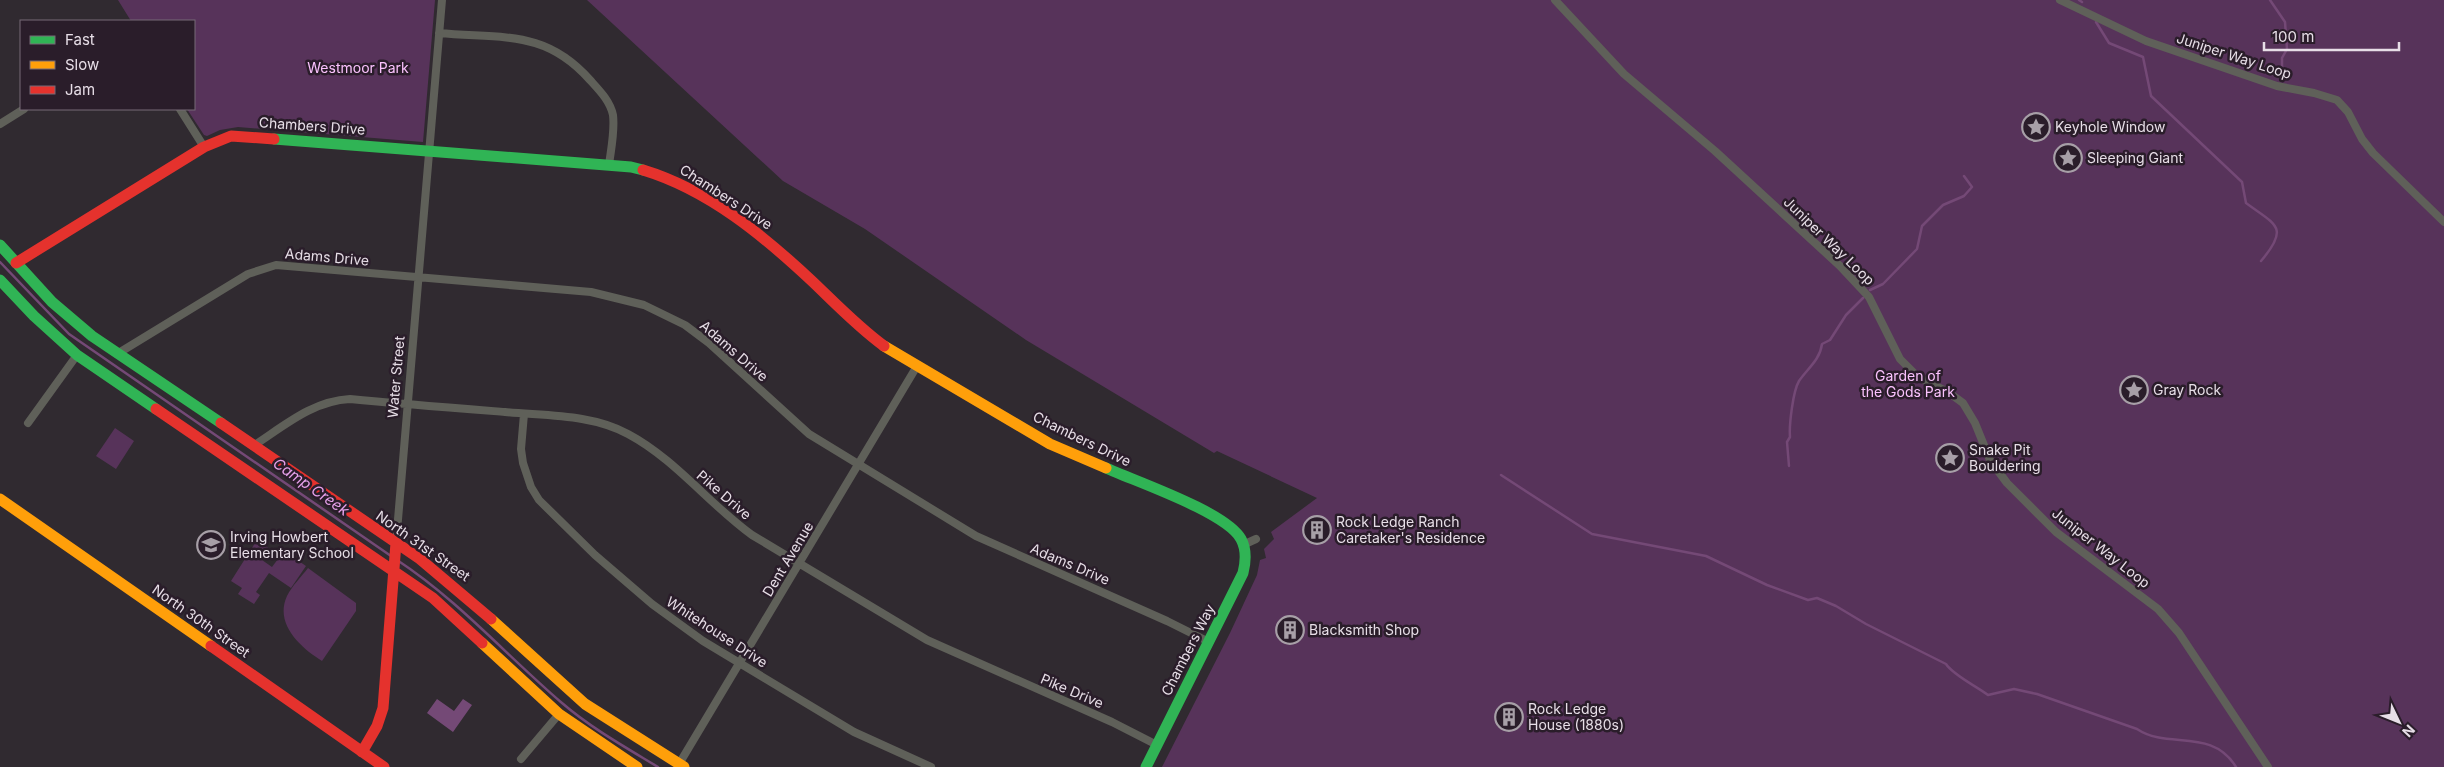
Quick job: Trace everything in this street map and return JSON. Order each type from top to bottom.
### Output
[{"type":"street","name":"Water Street","points":[[362,752],[377,726],[383,708],[442,0]]},
{"type":"street","name":"Juniper Way Loop","points":[[1555,0],[1624,74],[1715,151],[1852,278],[1869,297],[1900,359],[1918,377],[1948,392],[1963,403],[1990,460],[2007,483],[2056,532],[2158,609],[2179,633],[2267,766]]},
{"type":"street","name":"Juniper Way Loop","points":[[2060,0],[2146,41],[2278,86],[2314,92],[2337,100],[2348,112],[2362,139],[2374,153],[2444,222]]},
{"type":"street","points":[[439,33],[532,41],[550,47],[570,60],[606,99],[611,109],[613,127],[609,165]]},
{"type":"street","points":[[0,124],[22,110]]},
{"type":"street","points":[[181,110],[204,148]]},
{"type":"street","name":"Chambers Drive","points":[[16,263],[204,148],[222,139],[241,136],[631,167],[661,174],[685,186],[742,222],[788,259],[874,338],[918,366],[1050,444],[1218,517],[1236,531],[1244,544]]},
{"type":"street","name":"North 31st Street","points":[[0,245],[67,316],[117,354],[396,543],[460,589],[571,692],[594,710],[682,766]]},
{"type":"street","name":"Adams Drive","points":[[117,354],[248,274],[268,266],[591,292],[628,299],[658,310],[709,343],[803,429],[990,543],[1093,587],[1209,642]]},
{"type":"street","points":[[0,280],[34,316],[77,355],[395,571],[452,614],[559,714],[637,767]]},
{"type":"street","points":[[28,423],[77,355]]},
{"type":"street","name":"Dent Avenue","points":[[682,766],[739,663],[918,366]]},
{"type":"street","name":"Pike Drive","points":[[253,446],[306,411],[327,402],[350,399],[592,421],[630,434],[664,458],[740,526],[799,564],[939,647],[1112,722],[1157,744]]},
{"type":"street","name":"Whitehouse Drive","points":[[524,414],[521,449],[523,463],[528,482],[539,500],[596,555],[652,604],[685,630],[854,732],[931,767]]},
{"type":"street","name":"North 30th Street","points":[[0,499],[384,767]]},
{"type":"street","points":[[1244,544],[1256,539]]},
{"type":"street","name":"Chambers Way","points":[[1146,767],[1243,573],[1247,555],[1244,544]]},
{"type":"street","points":[[521,759],[559,714]]},
{"type":"green space","name":"Westmoor Park","points":[[118,0],[435,0],[423,142],[238,127],[220,130],[207,136],[204,135],[188,110],[195,110],[195,20],[130,20]]},
{"type":"green space","name":"Garden of the Gods Park","points":[[587,0],[2444,0],[2444,767],[1162,767],[1230,633],[1257,575],[1260,560],[1266,558],[1264,549],[1274,539],[1271,532],[1317,498],[1217,451],[1214,453],[1026,340],[865,229],[783,181]]},
{"type":"green space","points":[[115,428],[134,441],[116,469],[96,456]]},
{"type":"green space","points":[[257,540],[270,549],[262,560],[272,567],[284,551],[306,566],[291,588],[269,573],[256,592],[260,595],[254,604],[238,594],[242,588],[231,581]]},
{"type":"green space","points":[[308,568],[356,603],[356,611],[322,661],[298,642],[287,625],[284,616],[287,596]]},
{"type":"shaded area","points":[[437,699],[454,711],[463,699],[472,705],[453,732],[427,713]]},
{"type":"waterway","points":[[2270,0],[2285,22],[2287,49],[2282,58],[2282,75]]},
{"type":"waterway","points":[[2096,22],[2109,43],[2143,57],[2151,96],[2242,182],[2246,203],[2276,227],[2275,241],[2261,261]]},
{"type":"waterway","points":[[1870,290],[1883,284],[1917,249],[1922,226],[1943,205],[1964,196],[1972,187],[1964,176]]},
{"type":"waterway","name":"Camp Creek","points":[[0,262],[69,334],[391,556]]},
{"type":"waterway","points":[[1789,466],[1787,442],[1790,437],[1792,408],[1799,381],[1816,360],[1822,344],[1830,340],[1846,315],[1863,298]]},
{"type":"waterway","points":[[1501,475],[1592,534],[1706,556],[1767,585],[1808,600],[1817,598],[1836,606],[1866,624],[1946,664],[1959,676],[1988,695],[2014,689],[2037,694],[2137,729],[2149,735],[2202,743],[2215,747],[2226,755],[2236,767]]},
{"type":"waterway","name":"Camp Creek","points":[[397,560],[462,610],[573,712],[608,737],[658,767]]},
{"type":"traffic: fast","points":[[274,139],[631,167],[643,170]]},
{"type":"traffic: fast","points":[[0,245],[52,302],[92,336],[221,423]]},
{"type":"traffic: fast","points":[[0,280],[34,316],[77,355],[156,409]]},
{"type":"traffic: fast","points":[[1106,468],[1180,499],[1218,518],[1241,539],[1245,551],[1243,573],[1146,767]]},
{"type":"traffic: slow","points":[[884,346],[1050,444],[1106,468]]},
{"type":"traffic: slow","points":[[0,499],[211,646]]},
{"type":"traffic: slow","points":[[491,619],[585,704],[684,767]]},
{"type":"traffic: slow","points":[[482,643],[559,714],[637,767]]},
{"type":"traffic: jam","points":[[16,263],[204,147],[231,136],[274,139]]},
{"type":"traffic: jam","points":[[643,170],[691,189],[734,216],[775,248],[856,323],[884,346]]},
{"type":"traffic: jam","points":[[156,409],[433,598],[482,643]]},
{"type":"traffic: jam","points":[[221,423],[420,559],[491,619]]},
{"type":"traffic: jam","points":[[362,752],[377,726],[383,708],[396,543]]},
{"type":"traffic: jam","points":[[211,646],[384,767]]},
{"type":"place","name":"Keyhole Window","points":[[2036,127]]},
{"type":"place","name":"Sleeping Giant","points":[[2068,158]]},
{"type":"place","name":"Gray Rock","points":[[2134,390]]},
{"type":"place","name":"Snake Pit Bouldering","points":[[1950,458]]},
{"type":"place","name":"Rock Ledge Ranch Caretaker's Residence","points":[[1317,530]]},
{"type":"place","name":"Irving Howbert Elementary School","points":[[211,545]]},
{"type":"place","name":"Blacksmith Shop","points":[[1290,630]]},
{"type":"place","name":"Rock Ledge House (1880s)","points":[[1509,717]]}]
